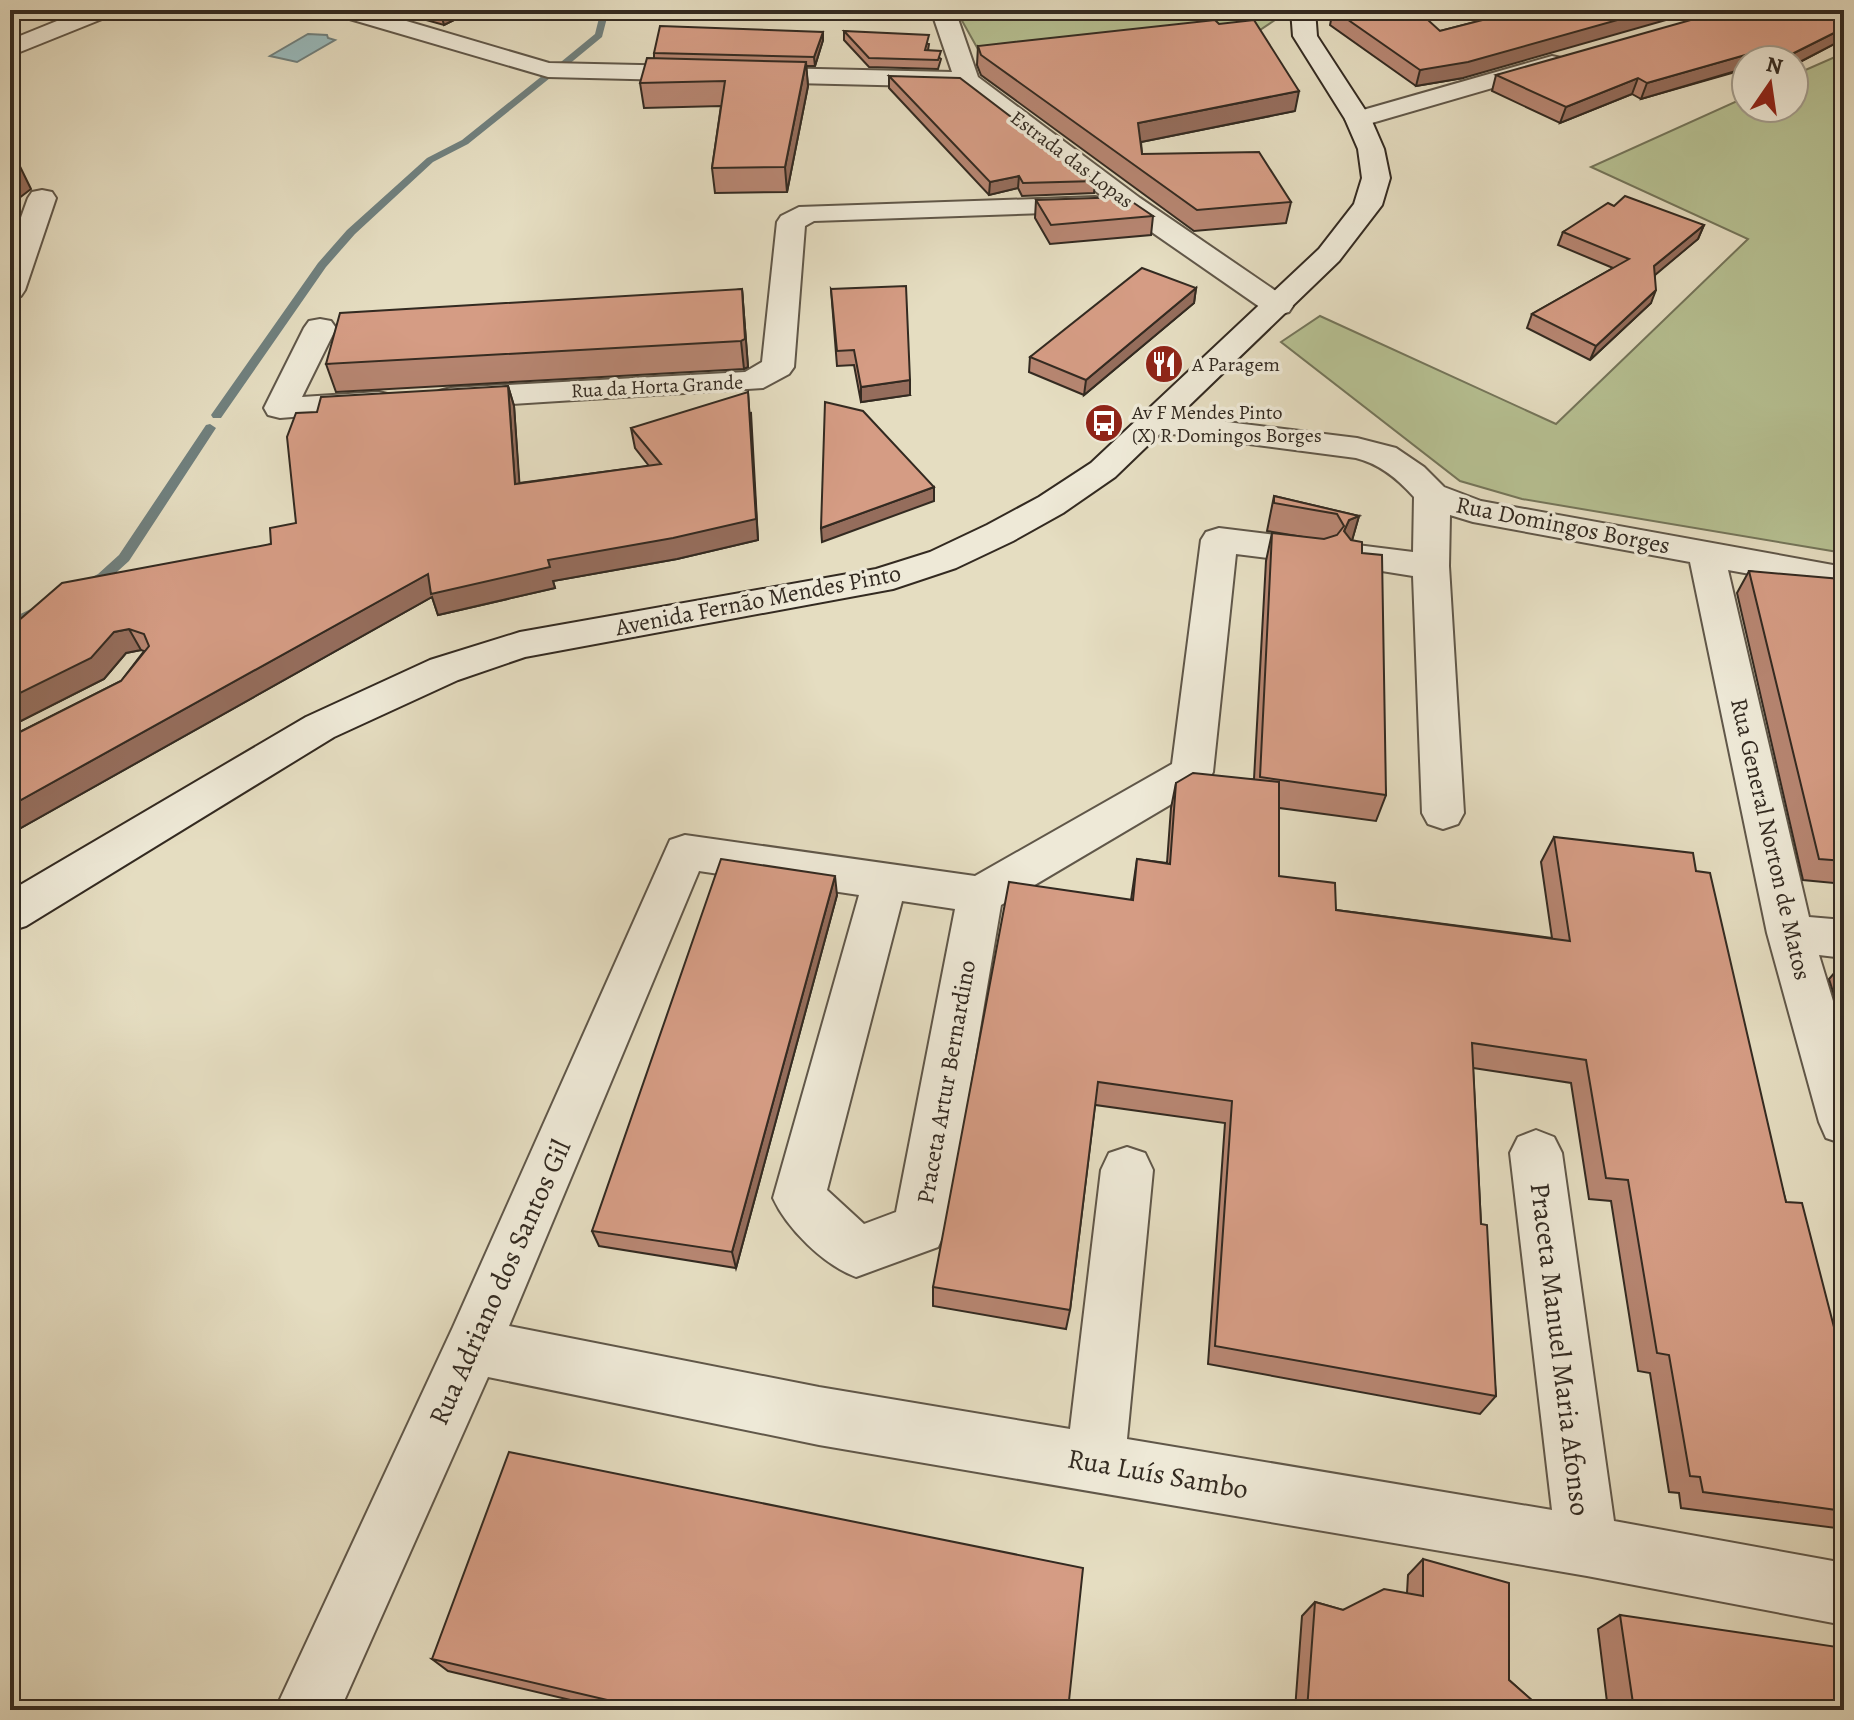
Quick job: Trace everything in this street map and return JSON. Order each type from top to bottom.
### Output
[{"type":"street","points":[[10,49],[104,10]]},
{"type":"street","points":[[344,10],[548,70],[967,80],[943,10]]},
{"type":"street","name":"Avenida Fernão Mendes Pinto","points":[[10,913],[320,727],[444,670],[520,645],[880,580],[943,560],[1051,505],[1103,470],[1329,255],[1368,205],[1376,178],[1371,149],[1358,119],[1305,36],[1303,10]]},
{"type":"street","points":[[1358,119],[1569,58]]},
{"type":"street","name":"Estrada das Lopas","points":[[967,80],[1130,204],[1278,306]]},
{"type":"street","points":[[10,290],[42,198]]},
{"type":"street","name":"Rua da Horta Grande","points":[[320,328],[280,408],[752,381],[778,367],[791,222],[809,213],[1130,204]]},
{"type":"street","name":"Rua Domingos Borges","points":[[1153,423],[1357,448],[1384,455],[1412,474],[1432,495],[1473,511],[1844,579]]},
{"type":"street","points":[[1432,495],[1431,566],[1443,813]]},
{"type":"street","points":[[885,882],[980,895],[1192,772],[1219,540],[1316,552]]},
{"type":"street","name":"Rua General Norton de Matos","points":[[1706,554],[1790,933],[1844,1122]]},
{"type":"street","points":[[1357,557],[1431,566]]},
{"type":"street","name":"Rua Adriano dos Santos Gil","points":[[307,1710],[473,1346],[685,852],[885,882]]},
{"type":"street","name":"Praceta Artur Bernardino","points":[[885,882],[799,1198],[856,1252],[919,1229],[980,895]]},
{"type":"street","points":[[1790,933],[1844,939]]},
{"type":"street","name":"Praceta Manuel Maria Afonso","points":[[1536,1153],[1587,1546]]},
{"type":"street","points":[[1095,1462],[1127,1170]]},
{"type":"street","name":"Rua Luís Sambo","points":[[473,1346],[819,1416],[1587,1546],[1844,1594]]},
{"type":"green space","points":[[956,10],[1275,10],[1275,20],[1257,32],[984,60]]},
{"type":"green space","points":[[1844,53],[1844,553],[1522,499],[1460,481],[1281,342],[1320,316],[1556,424],[1748,239],[1591,167],[1730,104],[1730,124],[1810,124],[1810,68]]},
{"type":"water","points":[[308,34],[327,35],[335,40],[297,62],[270,56]]},
{"type":"building","points":[[1334,10],[1417,10],[1440,31],[1511,10],[1653,10],[1468,62],[1420,70]]},
{"type":"building","points":[[1726,10],[1844,10],[1844,28],[1810,45],[1730,44],[1730,59],[1647,83],[1638,78],[1566,107],[1496,75]]},
{"type":"building","points":[[1215,20],[1219,24],[1254,20],[1299,91],[1138,123],[1142,154],[1259,152],[1291,202],[1197,210],[981,55],[978,46]]},
{"type":"building","points":[[660,26],[823,32],[814,57],[654,53]]},
{"type":"building","points":[[844,31],[929,35],[925,50],[941,51],[938,60],[869,58]]},
{"type":"building","points":[[647,58],[806,62],[785,167],[712,168],[725,81],[640,83]]},
{"type":"building","points":[[889,76],[960,78],[1095,181],[1023,183],[1019,176],[990,182]]},
{"type":"building","points":[[1625,196],[1704,225],[1654,266],[1656,290],[1596,346],[1532,314],[1629,259],[1563,232],[1608,203],[1614,206]]},
{"type":"building","points":[[1125,197],[1153,216],[1051,225],[1036,200]]},
{"type":"building","points":[[1142,268],[1196,288],[1086,380],[1030,357]]},
{"type":"building","points":[[906,286],[910,380],[861,387],[854,350],[837,351],[831,289]]},
{"type":"building","points":[[742,289],[745,339],[741,341],[326,364],[340,313]]},
{"type":"building","points":[[508,386],[515,484],[661,464],[631,428],[748,392],[756,519],[673,538],[548,560],[550,567],[431,594],[428,574],[10,806],[10,736],[121,681],[149,646],[144,634],[129,629],[114,632],[91,658],[10,698],[10,628],[62,583],[271,544],[270,528],[296,523],[287,437],[296,413],[317,412],[321,397]]},
{"type":"building","points":[[825,402],[863,411],[934,487],[821,528]]},
{"type":"building","points":[[1274,496],[1359,516],[1349,520],[1344,531],[1351,540],[1362,542],[1362,553],[1382,555],[1386,795],[1260,777],[1272,533],[1324,539],[1337,535],[1344,526],[1337,514],[1274,503]]},
{"type":"building","points":[[1749,571],[1841,579],[1844,588],[1844,861],[1819,859]]},
{"type":"building","points":[[1193,773],[1279,782],[1279,876],[1335,883],[1336,910],[1570,941],[1554,837],[1693,853],[1696,871],[1710,873],[1786,1202],[1802,1203],[1844,1366],[1844,1378],[1838,1377],[1844,1404],[1844,1511],[1703,1492],[1700,1477],[1690,1476],[1669,1355],[1657,1353],[1628,1180],[1606,1178],[1586,1060],[1472,1043],[1481,1224],[1487,1225],[1496,1396],[1215,1346],[1232,1101],[1098,1082],[1070,1310],[933,1287],[1009,882],[1133,900],[1137,859],[1170,864],[1176,783]]},
{"type":"building","points":[[721,859],[835,876],[732,1252],[592,1231]]},
{"type":"building","points":[[509,1452],[1083,1568],[1068,1710],[650,1710],[432,1659]]},
{"type":"building","points":[[1423,1559],[1509,1583],[1509,1680],[1543,1710],[1307,1710],[1315,1602],[1343,1610],[1384,1589],[1423,1596]]},
{"type":"building","points":[[1620,1615],[1844,1648],[1844,1710],[1634,1710]]},
{"type":"waterway","points":[[559,68],[599,35],[605,10]]},
{"type":"waterway","points":[[217,415],[322,265],[351,232],[430,160],[465,142],[545,78]]},
{"type":"waterway","points":[[86,586],[103,577],[124,558],[210,428]]},
{"type":"waterway","points":[[10,625],[37,611]]},
{"type":"place","name":"A Paragem","points":[[1164,364]]},
{"type":"place","name":"Av F Mendes Pinto (X) R Domingos Borges","points":[[1104,423]]}]
